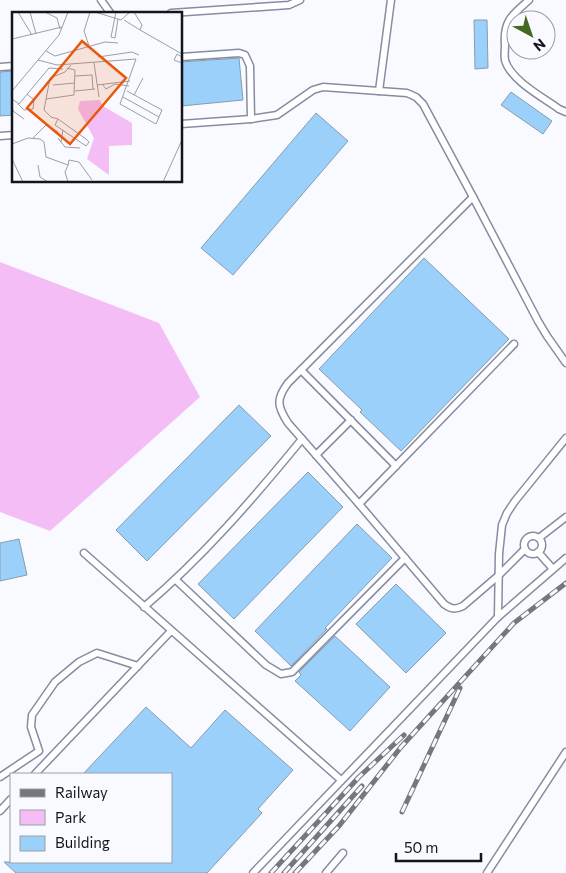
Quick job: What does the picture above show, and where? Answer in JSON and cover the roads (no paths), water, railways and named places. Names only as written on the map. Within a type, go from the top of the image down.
[{"type":"lane","points":[[101,0],[110,12]]},
{"type":"lane","points":[[182,12],[289,6],[300,0]]},
{"type":"lane","points":[[379,91],[391,0]]},
{"type":"lane","points":[[529,0],[507,22],[504,32],[505,60],[514,74],[523,83],[566,112]]},
{"type":"lane","points":[[182,57],[239,53],[245,55],[250,66],[251,119]]},
{"type":"lane","points":[[182,124],[251,119],[277,115],[313,90],[324,87],[407,94],[416,97],[423,104],[547,336],[566,362]]},
{"type":"lane","points":[[473,197],[301,370],[280,394],[279,404],[282,414],[288,423],[444,604],[450,608],[456,609],[463,606],[498,576],[525,549]]},
{"type":"lane","points":[[359,504],[514,344]]},
{"type":"lane","points":[[301,370],[396,466]]},
{"type":"lane","points":[[316,455],[351,420]]},
{"type":"lane","points":[[498,617],[498,576],[502,525],[515,501],[566,438]]},
{"type":"lane","points":[[144,606],[176,580],[248,505],[302,439]]},
{"type":"lane","points":[[540,538],[566,517]]},
{"type":"lane","points":[[529,536],[540,538],[542,545],[538,552],[531,554],[525,549],[524,542],[529,536]]},
{"type":"lane","points":[[538,552],[554,569]]},
{"type":"lane","points":[[84,553],[341,780]]},
{"type":"lane","points":[[176,580],[266,666],[281,674],[292,672],[405,558]]},
{"type":"lane","points":[[253,873],[498,617],[566,558]]},
{"type":"lane","points":[[36,773],[171,631]]},
{"type":"lane","points":[[0,777],[39,751],[31,726],[32,715],[54,682],[78,662],[97,653],[138,666]]},
{"type":"lane","points":[[487,873],[566,752]]},
{"type":"lane","points":[[0,811],[10,800]]},
{"type":"lane","points":[[326,873],[344,853]]},
{"type":"railway","points":[[295,873],[339,826],[401,747],[514,623],[566,583]]},
{"type":"railway","points":[[402,812],[460,688]]},
{"type":"railway","points":[[271,873],[359,777],[404,735]]},
{"type":"railway","points":[[284,873],[362,786]]}]
